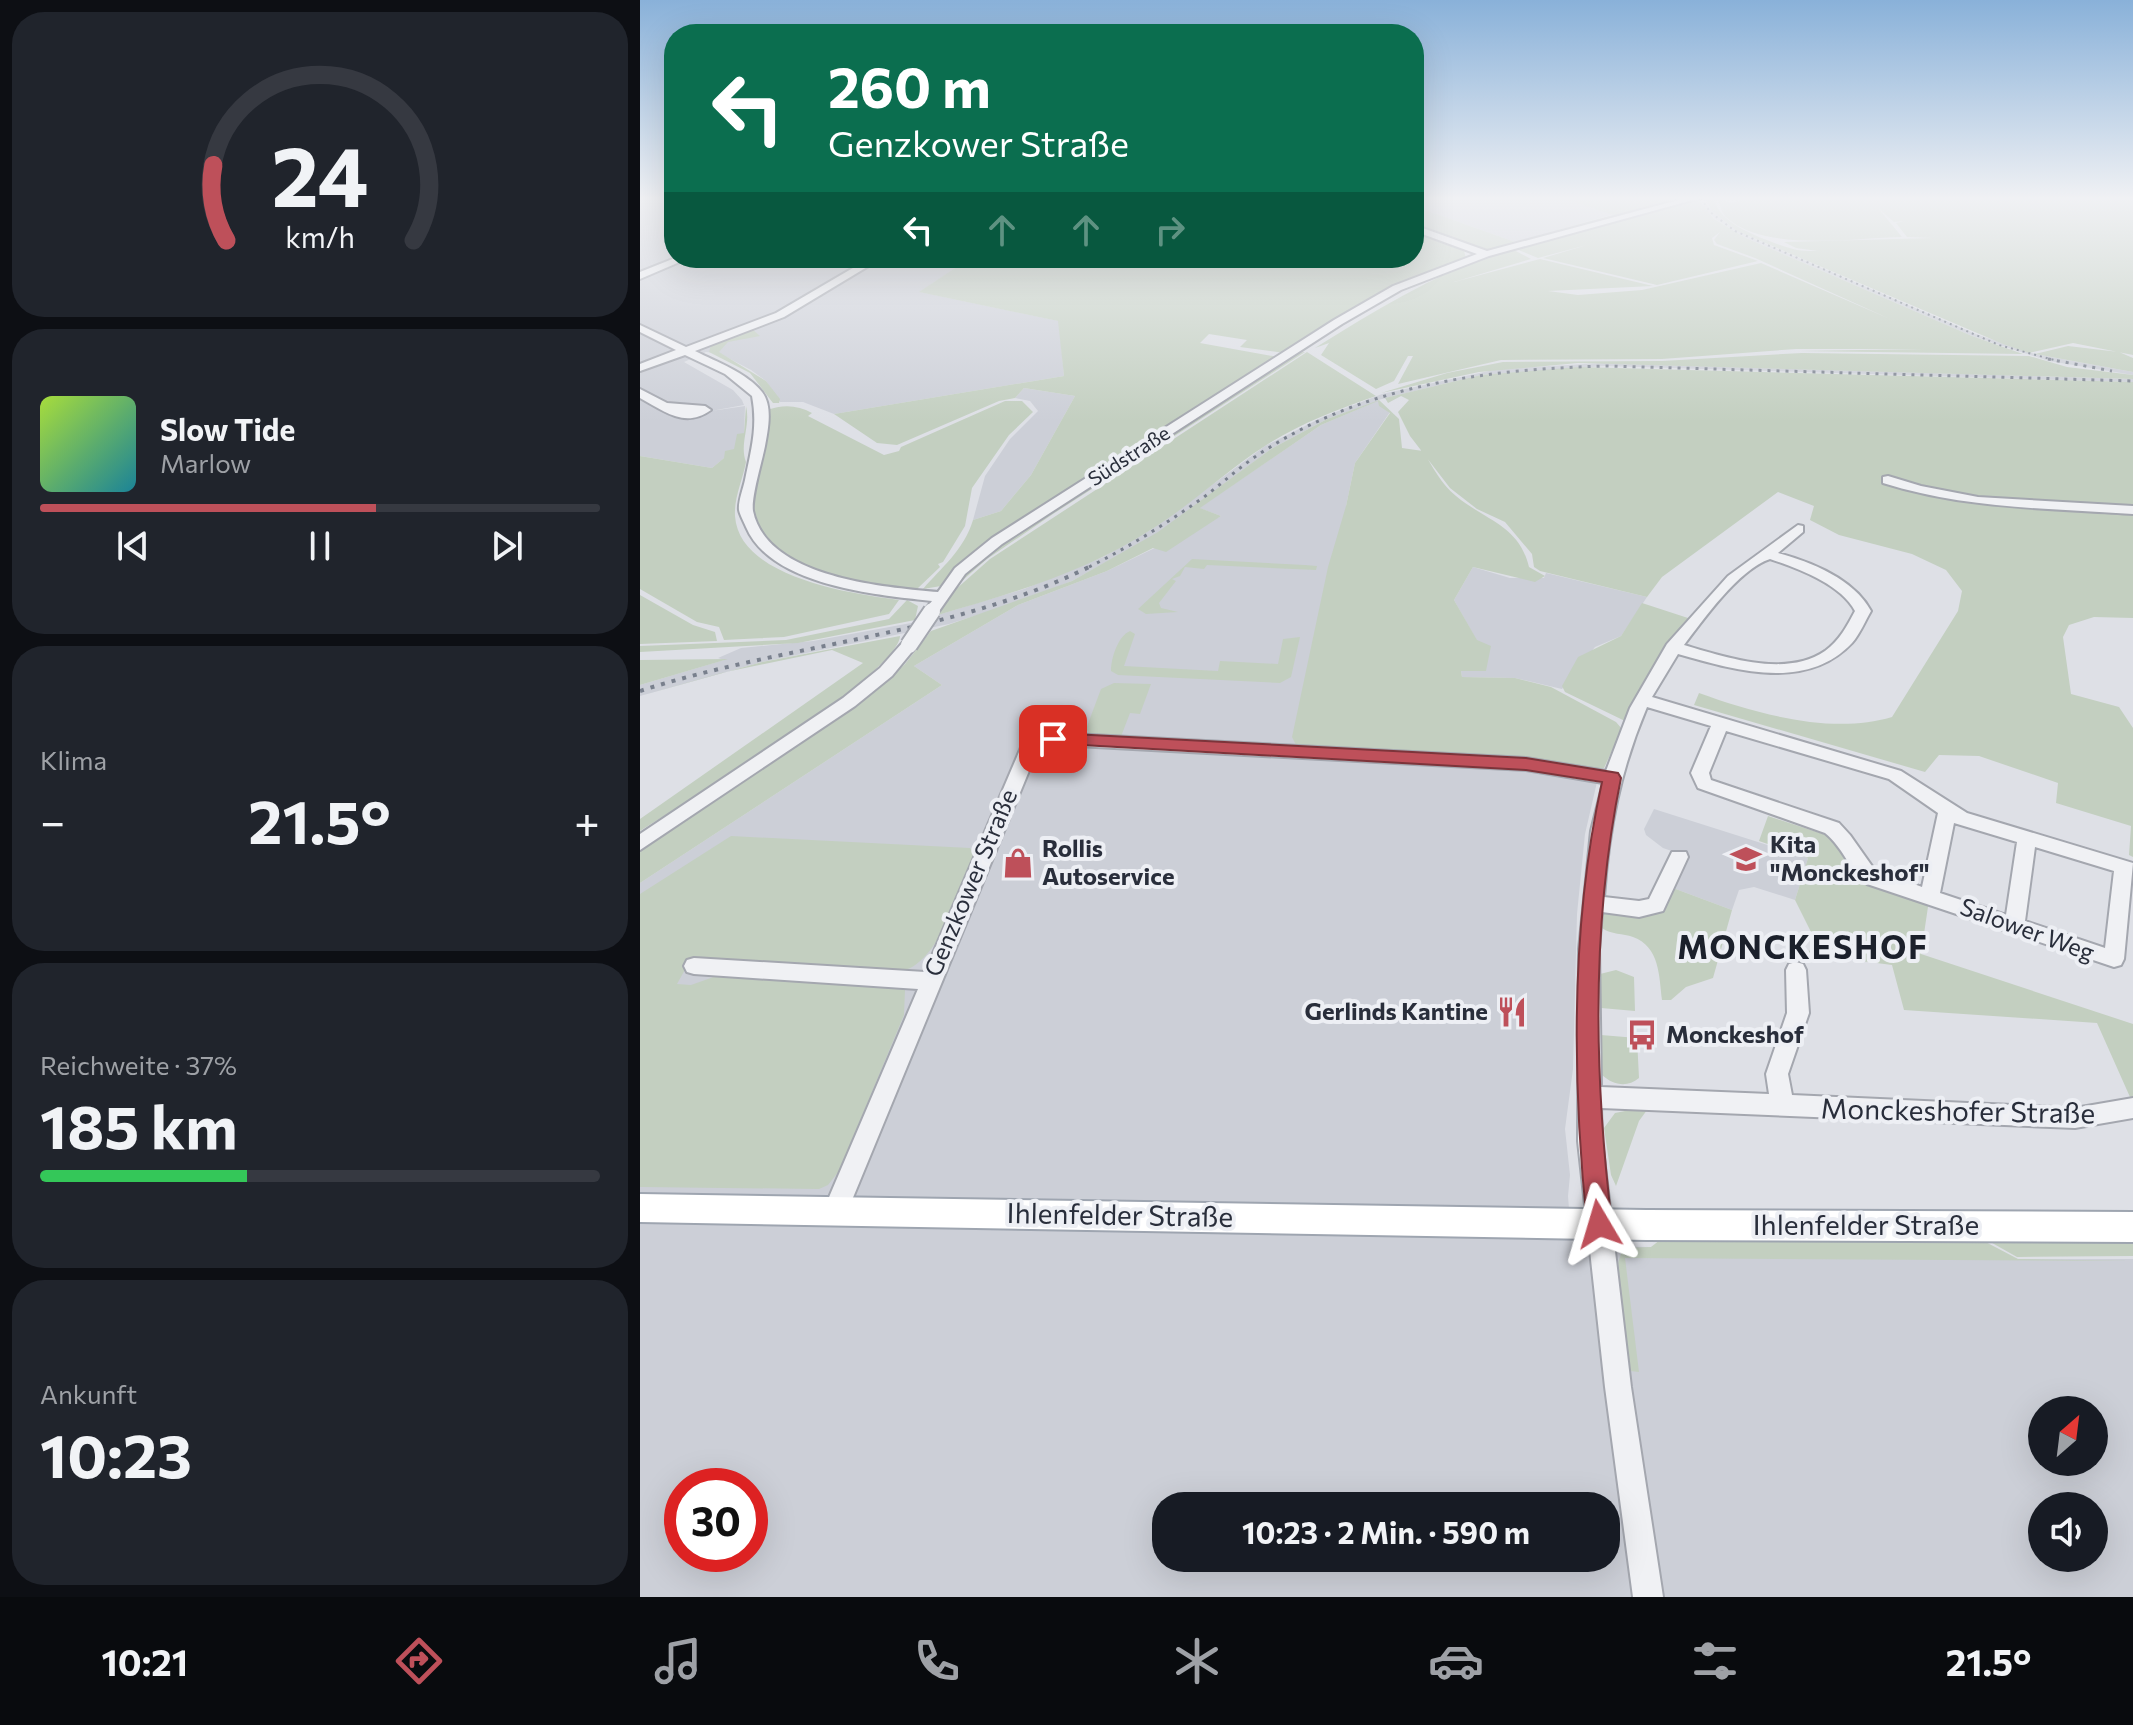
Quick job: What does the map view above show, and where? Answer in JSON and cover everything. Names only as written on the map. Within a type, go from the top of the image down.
[{"type":"main road","name":"Ihlenfelder Straße","points":[[640,1208],[1599,1224],[2133,1227]]},
{"type":"street","points":[[640,368],[780,315],[852,273]]},
{"type":"street","name":"Südstraße","points":[[640,843],[849,702],[886,672],[909,645],[960,571],[997,541],[1360,308],[1434,273]]},
{"type":"street","points":[[640,328],[744,381],[761,400],[763,422],[746,510],[753,530],[769,550],[794,566],[831,579],[936,604]]},
{"type":"street","points":[[640,393],[665,406]]},
{"type":"street","points":[[1888,480],[1918,491],[1965,500],[2133,510]]},
{"type":"street","points":[[1770,555],[1773,548],[1798,529]]},
{"type":"street","points":[[1648,1597],[1590,1141],[1592,903],[1600,831],[1612,778],[1642,700],[1673,647],[1733,579],[1760,557],[1770,555],[1831,582],[1862,605],[1861,617],[1839,648],[1810,666],[1783,669],[1738,664],[1673,647]]},
{"type":"street","points":[[1642,700],[1909,780],[1947,812],[2129,868]]},
{"type":"street","name":"Salower Weg","points":[[1720,724],[1700,773],[1704,784],[1832,828],[1842,836],[1870,877],[2114,959],[2129,868]]},
{"type":"street","name":"Genzkower Straße","points":[[836,1209],[929,981],[1034,738],[1526,764],[1612,778]]},
{"type":"street","points":[[1930,897],[1947,812]]},
{"type":"street","points":[[2015,924],[2027,838]]},
{"type":"street","points":[[1592,903],[1639,909],[1656,906],[1679,857]]},
{"type":"street","points":[[694,966],[929,981]]},
{"type":"street","points":[[1782,1106],[1777,1074],[1798,1013],[1796,970]]},
{"type":"street","name":"Monckeshofer Straße","points":[[1590,1097],[2075,1118],[2133,1108]]},
{"type":"shaded area","points":[[640,273],[949,273],[920,292],[1059,321],[1064,376],[834,414],[803,402],[780,402],[766,381],[751,370],[719,353],[706,352],[684,362],[733,390],[742,400],[744,405],[711,411],[745,406],[744,433],[734,450],[712,468],[640,456]]},
{"type":"shaded area","points":[[1826,273],[1833,273],[1976,334],[2035,354],[2133,372],[2133,375],[2049,361],[1972,336]]},
{"type":"shaded area","points":[[1604,363],[2133,379],[2133,382],[1605,366],[1481,375],[1378,400],[1390,412],[1355,463],[1346,506],[1511,757],[1600,769],[1585,834],[1577,914],[1573,1069],[1565,1129],[1572,1246],[1651,1247],[1669,1240],[2018,1259],[2133,1259],[2133,1597],[640,1597],[640,883],[942,685],[914,666],[1018,605],[1107,571],[1221,516],[1199,508],[1321,425],[1375,402],[1327,419],[1271,449],[1158,533],[1072,581],[1016,603],[949,624],[762,662],[640,696],[640,685],[724,660],[718,658],[741,648],[813,641],[911,623],[1024,589],[1103,557],[1152,529],[1265,446],[1323,417],[1382,394],[1498,369]]},
{"type":"shaded area","points":[[1024,388],[1075,396],[1031,475],[1001,511],[973,520],[985,476],[1010,439],[1038,411],[1030,401],[1015,398]]},
{"type":"shaded area","points":[[1473,567],[1510,578],[1544,578],[1546,573],[1647,597],[1621,636],[1595,647],[1562,689],[1515,678],[1462,677],[1461,671],[1477,641],[1454,600]]},
{"type":"shaded area","name":"Kita \"Monckeshof\"","points":[[1654,809],[1808,858],[1795,900],[1754,887],[1739,890],[1732,910],[1673,888],[1686,856],[1663,848],[1646,835],[1644,829]]},
{"type":"green space","points":[[948,273],[1432,273],[1376,296],[1285,353],[1240,347],[1247,340],[1209,334],[1200,343],[1278,357],[994,539],[941,586],[923,589],[958,549],[973,520],[1001,511],[1031,475],[1075,396],[1024,388],[1015,398],[999,401],[897,445],[877,443],[834,414],[1064,376],[1058,321],[919,292]]},
{"type":"green space","points":[[1449,273],[1486,273],[1454,282],[1489,273],[1597,273],[1653,286],[1548,291],[1578,295],[1642,290],[1719,273],[1783,273],[1890,319],[1787,273],[1826,273],[1972,336],[2023,354],[1799,351],[1924,349],[1796,349],[1662,359],[1501,360],[1398,384],[1413,356],[1408,356],[1394,381],[1376,389],[1321,355],[1329,343],[1315,348]]},
{"type":"green space","points":[[1604,273],[1709,273],[1657,285]]},
{"type":"green space","points":[[1835,273],[2133,273],[2133,355],[2073,343],[2029,353]]},
{"type":"green space","points":[[752,329],[760,336],[728,342],[719,352],[766,381],[780,399],[779,403],[773,403],[750,373],[709,352],[711,345]]},
{"type":"green space","points":[[2068,346],[2119,352],[2133,358],[2133,372],[2035,354]]},
{"type":"green space","points":[[1305,352],[1053,514],[987,559],[956,586],[977,560],[1294,353]]},
{"type":"green space","points":[[1307,352],[1376,396],[1278,438],[1167,519],[1102,557],[1021,590],[938,615],[955,590],[990,559]]},
{"type":"green space","points":[[1802,353],[2029,356],[2067,367],[2133,375],[2133,379],[1578,363],[1479,372],[1381,393],[1447,373],[1503,362],[1662,361]]},
{"type":"green space","points":[[1579,367],[2133,382],[2133,618],[2094,617],[2069,625],[2063,637],[2071,694],[2119,707],[2133,728],[2133,857],[2129,855],[2131,826],[2056,803],[2058,783],[1979,756],[1939,755],[1925,772],[1694,705],[1699,693],[1795,720],[1845,724],[1892,717],[1958,611],[1962,591],[1946,570],[1912,554],[1839,535],[1810,520],[1814,506],[1778,492],[1662,577],[1647,597],[1540,571],[1534,567],[1532,554],[1505,522],[1477,509],[1450,488],[1410,436],[1398,412],[1409,400],[1401,396],[1388,403],[1385,398],[1481,375]]},
{"type":"green space","points":[[1379,400],[1399,419],[1402,448],[1423,451],[1451,492],[1509,533],[1518,542],[1529,567],[1545,576],[1535,582],[1473,567],[1454,600],[1477,640],[1491,646],[1486,671],[1461,671],[1462,677],[1515,678],[1551,687],[1616,722],[1622,729],[1604,768],[1586,769],[1511,757],[1296,745],[1292,737],[1328,567],[1355,463],[1390,413],[1379,406],[1378,401],[1321,425],[1200,508],[1221,516],[1166,552],[1153,548],[1107,571],[1018,605],[914,666],[942,685],[640,883],[640,851],[878,689],[905,664],[931,631],[1072,581],[1158,532],[1271,449],[1327,419]]},
{"type":"green space","points":[[1005,401],[1022,401],[1033,412],[1009,435],[972,488],[965,526],[943,562],[938,564],[940,567],[917,589],[845,578],[818,570],[772,547],[757,529],[750,498],[767,410],[790,406],[807,410],[812,413],[808,416],[884,455],[899,451],[901,447]]},
{"type":"green space","points":[[746,406],[746,462],[735,509],[741,537],[756,554],[801,579],[899,600],[889,614],[784,637],[724,640],[719,627],[697,622],[640,589],[640,456],[712,468],[724,458],[725,451],[734,449],[737,434],[744,433]]},
{"type":"green space","points":[[1192,559],[1317,566],[1316,570],[1207,565],[1204,569],[1185,567],[1180,576],[1172,579],[1176,581],[1159,603],[1161,608],[1178,612],[1146,614],[1138,609]]},
{"type":"green space","points":[[640,595],[693,625],[715,632],[717,641],[640,644]]},
{"type":"green space","points":[[907,600],[918,606],[915,620],[798,643],[640,652],[640,646],[786,640],[889,619]]},
{"type":"green space","points":[[1642,603],[1688,618],[1660,657],[1625,721],[1565,692],[1562,686],[1578,657],[1621,636]]},
{"type":"green space","points":[[1130,631],[1135,634],[1124,666],[1218,671],[1220,661],[1278,664],[1283,639],[1300,637],[1291,677],[1280,683],[1118,675],[1111,671],[1114,654],[1119,642]]},
{"type":"green space","points":[[900,636],[890,654],[828,708],[640,831],[640,819],[863,663],[832,650],[727,672],[762,662]]},
{"type":"green space","points":[[728,659],[640,685],[640,660]]},
{"type":"green space","points":[[1114,683],[1151,684],[1140,714],[1130,713],[1120,739],[1092,736],[1086,729],[1101,689]]},
{"type":"green space","points":[[1768,816],[1832,837],[1863,875],[1929,900],[1921,954],[2133,1024],[2133,1096],[2130,1097],[2097,1023],[1904,1010],[1892,965],[1807,954],[1816,942],[1795,900],[1808,858],[1759,841]]},
{"type":"green space","points":[[731,836],[970,848],[975,854],[939,938],[916,964],[903,971],[692,957],[677,984],[691,985],[722,974],[899,985],[905,990],[904,1015],[839,1171],[828,1185],[819,1189],[640,1187],[640,894]]},
{"type":"green space","points":[[1673,888],[1732,910],[1713,978],[1686,987],[1671,1000],[1662,1000],[1659,972],[1653,955],[1633,937],[1602,928],[1603,908],[1639,913]]},
{"type":"green space","points":[[1616,970],[1634,977],[1635,1011],[1601,1008],[1600,974]]},
{"type":"green space","points":[[1601,1035],[1637,1038],[1639,1078],[1620,1084],[1602,1075]]},
{"type":"green space","points":[[1647,1110],[1639,1121],[1616,1186],[1611,1175],[1604,1128],[1615,1113]]},
{"type":"green space","points":[[2133,1233],[2133,1256],[2017,1257],[1978,1235]]},
{"type":"green space","points":[[1978,1238],[2018,1259],[2133,1261],[1625,1258],[1639,1372],[1630,1371],[1618,1263],[1623,1248],[1651,1247],[1660,1240]]},
{"type":"railway","points":[[1831,273],[1999,345],[2057,361]]},
{"type":"railway","points":[[2048,359],[2057,361]]},
{"type":"railway","points":[[2057,361],[2112,371]]},
{"type":"railway","points":[[1092,566],[1162,525],[1259,454],[1306,427],[1388,395],[1474,376],[1607,366],[2133,381]]},
{"type":"railway","points":[[640,691],[753,661],[869,637],[984,608],[1039,589],[1092,566]]},
{"type":"place","name":"Kita \"Monckeshof\"","points":[[1746,859]]},
{"type":"place","name":"Rollis Autoservice","points":[[1018,863]]},
{"type":"place","name":"Gerlinds Kantine","points":[[1512,1012]]},
{"type":"place","name":"Monckeshof","points":[[1642,1035]]},
{"type":"district","name":"MONCKESHOF","points":[[1803,948]]},
{"type":"route","points":[[1053,739],[1526,764],[1612,778],[1600,831],[1589,949],[1589,1118],[1599,1224]]}]
